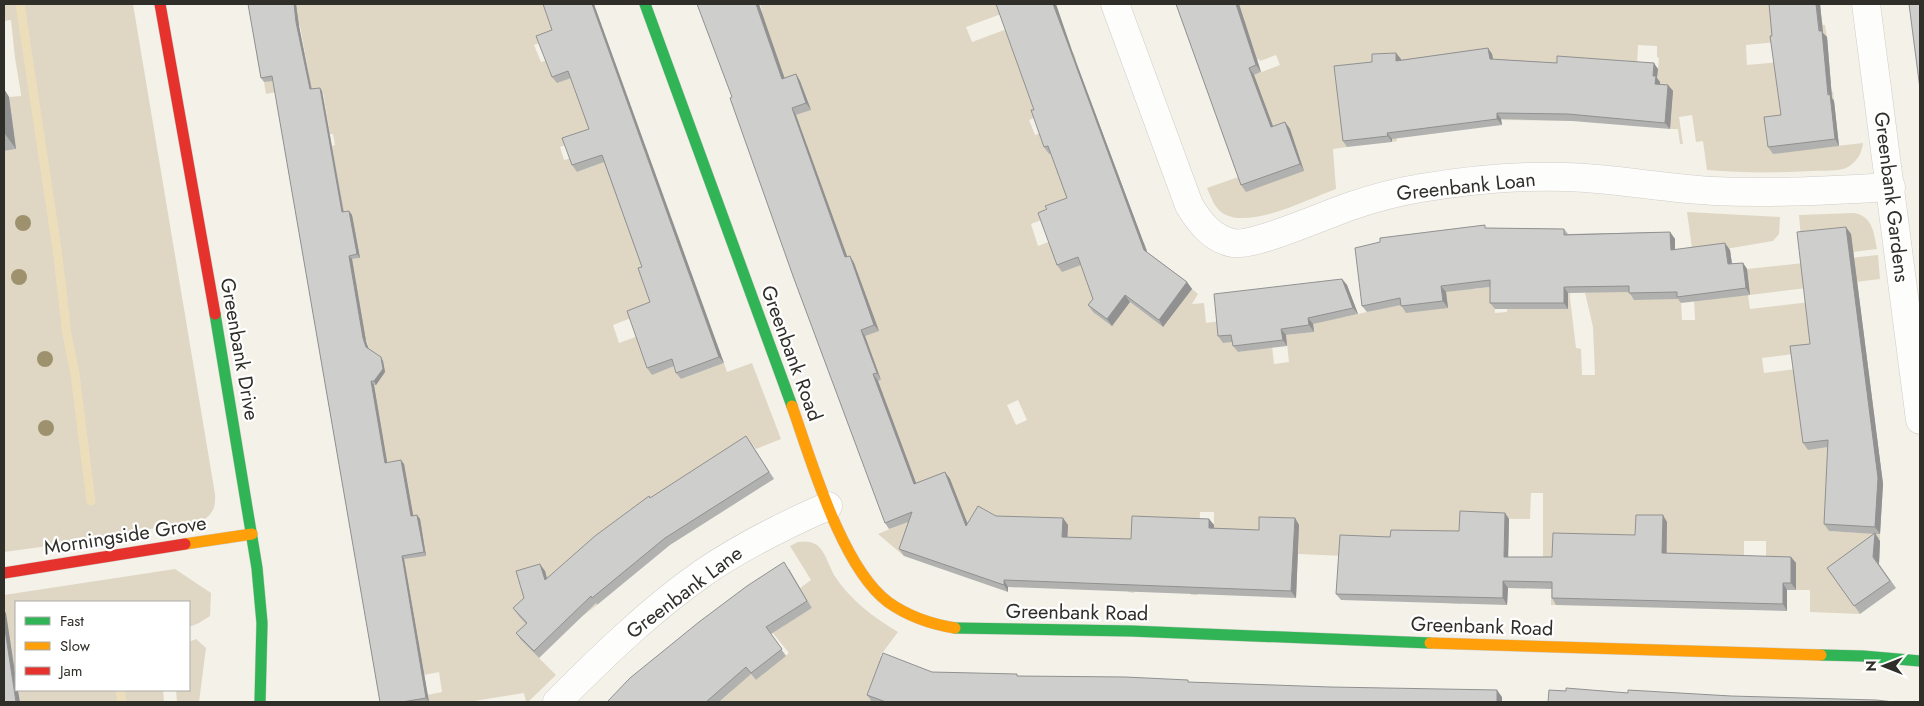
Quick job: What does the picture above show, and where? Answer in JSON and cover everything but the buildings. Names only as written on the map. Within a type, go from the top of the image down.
[{"type":"street","name":"Greenbank Drive","points":[[160,4],[257,568],[262,624],[260,702]]},
{"type":"street","name":"Greenbank Road","points":[[645,4],[828,506],[853,560],[863,575],[878,592],[912,617],[932,624],[953,628],[1131,631],[1543,647],[1863,656],[1920,661]]},
{"type":"street","name":"Greenbank Loan","points":[[1115,4],[1189,205],[1199,223],[1214,235],[1226,241],[1241,243],[1262,239],[1389,194],[1453,183],[1501,179],[1586,178],[1670,188],[1751,193],[1790,193],[1891,187]]},
{"type":"street","name":"Greenbank Gardens","points":[[1866,4],[1920,420]]},
{"type":"street","name":"Greenbank Lane","points":[[557,702],[619,641],[703,573],[765,536],[828,506]]},
{"type":"street","name":"Morningside Grove","points":[[4,573],[252,534]]},
{"type":"shaded area","points":[[4,4],[133,4],[215,494],[213,510],[202,521],[84,539],[85,541],[4,552],[4,151],[16,149],[9,97],[21,96],[21,94],[11,20],[4,21]]},
{"type":"shaded area","points":[[279,4],[545,4],[599,20],[534,45],[541,62],[548,60],[590,71],[594,135],[560,147],[564,160],[572,158],[577,172],[606,161],[637,247],[677,233],[686,259],[655,309],[613,325],[619,343],[679,321],[676,366],[681,379],[724,363],[727,372],[752,363],[781,439],[756,449],[751,443],[568,571],[597,605],[580,618],[532,630],[521,640],[556,675],[528,702],[526,702],[524,693],[468,702],[428,702],[427,695],[442,692],[439,672],[424,675],[378,526],[343,475],[385,453],[367,341],[322,349],[336,262],[359,258],[352,215],[344,216],[332,146],[335,145],[333,134],[330,134],[323,92],[276,92],[266,94],[264,82],[309,74],[300,26],[283,29]]},
{"type":"shaded area","points":[[760,4],[1028,4],[966,27],[972,42],[1007,29],[1022,70],[1073,52],[1076,59],[1052,68],[1039,116],[1029,120],[1035,135],[1044,132],[1049,154],[1053,153],[1069,198],[1052,216],[1031,224],[1038,246],[1051,241],[1100,258],[1144,242],[1147,250],[1143,253],[1130,302],[1163,327],[1192,289],[1198,294],[1192,304],[1204,303],[1206,323],[1220,321],[1236,342],[1238,352],[1252,350],[1271,337],[1274,364],[1289,362],[1286,335],[1314,332],[1311,313],[1345,317],[1380,309],[1445,280],[1475,289],[1489,287],[1494,274],[1495,313],[1507,312],[1507,284],[1525,309],[1568,309],[1569,236],[1571,236],[1570,298],[1576,348],[1581,349],[1582,375],[1595,375],[1593,327],[1585,293],[1676,281],[1676,299],[1681,299],[1682,320],[1695,320],[1694,299],[1699,299],[1687,212],[1780,217],[1779,234],[1773,241],[1702,253],[1748,295],[1750,309],[1810,302],[1814,344],[1864,339],[1865,345],[1762,358],[1764,373],[1819,366],[1872,401],[1873,406],[1804,415],[1831,447],[1833,468],[1880,463],[1882,475],[1832,475],[1829,531],[1880,534],[1880,539],[1869,539],[1832,575],[1860,614],[1810,612],[1810,590],[1796,590],[1796,563],[1766,563],[1766,541],[1744,541],[1744,610],[1665,607],[1667,522],[1639,558],[1557,557],[1556,605],[1551,605],[1551,589],[1546,588],[1546,564],[1543,563],[1543,493],[1531,493],[1530,519],[1464,518],[1462,604],[1446,603],[1344,556],[1298,554],[1299,525],[1262,597],[1214,543],[1214,512],[1200,512],[1198,595],[1191,595],[1193,548],[1136,551],[1134,593],[1128,592],[1130,546],[1065,589],[1067,525],[1011,559],[1010,587],[1008,587],[1009,567],[969,535],[917,517],[904,556],[878,534],[890,529],[919,490],[839,395],[881,380],[837,269],[807,145],[796,115],[810,110],[786,86],[710,30],[762,11]],"holes":[[[1018,400],[1027,420],[1016,425],[1007,405]]]},
{"type":"shaded area","points":[[1222,4],[1773,4],[1775,26],[1822,21],[1823,25],[1825,25],[1827,37],[1746,45],[1747,65],[1781,62],[1833,92],[1834,101],[1773,153],[1863,143],[1858,158],[1853,164],[1838,170],[1733,172],[1707,170],[1703,141],[1696,142],[1692,115],[1679,117],[1683,144],[1680,144],[1678,129],[1670,129],[1673,92],[1659,90],[1657,82],[1659,58],[1657,57],[1657,46],[1638,45],[1637,68],[1599,95],[1596,123],[1596,121],[1501,120],[1498,97],[1394,118],[1397,141],[1392,142],[1387,98],[1338,73],[1347,147],[1333,149],[1336,189],[1280,211],[1249,218],[1235,218],[1224,214],[1218,209],[1207,188],[1241,176],[1255,142],[1254,75],[1280,65],[1276,55],[1205,78]]},
{"type":"shaded area","points":[[1854,213],[1869,222],[1877,249],[1853,252],[1801,239],[1799,215]]},
{"type":"shaded area","points":[[1878,255],[1880,279],[1750,295],[1747,269]]},
{"type":"shaded area","points":[[798,542],[808,542],[817,545],[825,555],[834,575],[847,592],[871,614],[898,632],[880,656],[888,660],[872,702],[719,702],[732,691],[739,658],[756,680],[789,653],[772,632],[812,608],[800,588],[811,580],[790,546]]},
{"type":"shaded area","points":[[175,569],[211,593],[210,616],[190,627],[190,601],[15,601],[15,670],[5,671],[4,595]]},
{"type":"shaded area","points":[[196,639],[206,648],[199,702],[177,702],[176,691],[190,691],[190,642]]},
{"type":"shaded area","points":[[18,691],[163,691],[164,702],[20,702]]},
{"type":"waterway","points":[[20,4],[57,249],[67,334],[75,374],[91,501]]},
{"type":"waterway","points":[[120,691],[122,702]]},
{"type":"traffic: fast","points":[[645,4],[792,406]]},
{"type":"traffic: fast","points":[[215,314],[257,568],[262,623],[260,702]]},
{"type":"traffic: fast","points":[[955,628],[1131,631],[1430,643]]},
{"type":"traffic: fast","points":[[1821,655],[1863,656],[1920,661]]},
{"type":"traffic: slow","points":[[792,406],[830,512],[856,565],[871,586],[888,602],[904,612],[928,622],[955,628]]},
{"type":"traffic: slow","points":[[185,544],[252,534]]},
{"type":"traffic: slow","points":[[1430,643],[1821,655]]},
{"type":"traffic: jam","points":[[160,4],[215,314]]},
{"type":"traffic: jam","points":[[4,573],[185,544]]}]
